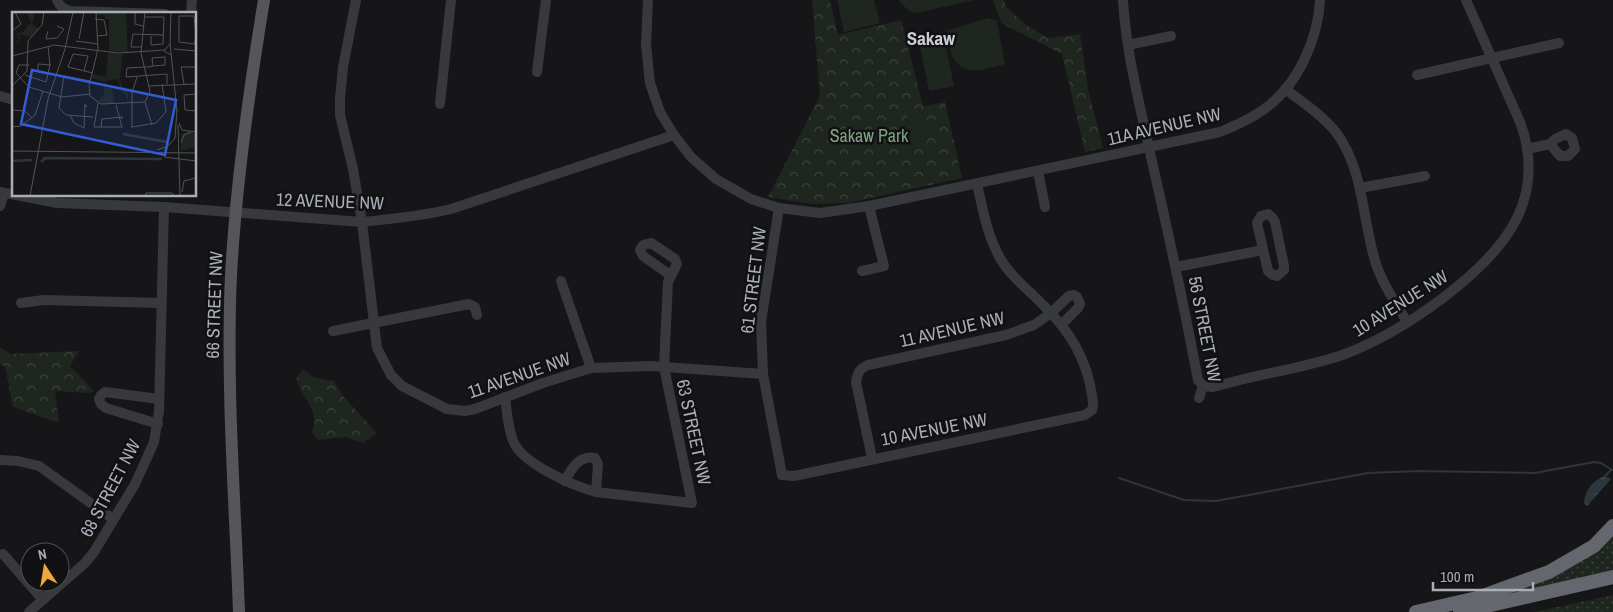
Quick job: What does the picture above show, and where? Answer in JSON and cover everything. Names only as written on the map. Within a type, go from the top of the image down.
[{"type":"highway","points":[[1416,612],[1477,598],[1549,572],[1594,546],[1613,526]]},
{"type":"highway","points":[[1460,612],[1613,577]]},
{"type":"highway","points":[[1490,612],[1613,586]]},
{"type":"main road","name":"66 STREET NW","points":[[239,612],[230,363],[231,276],[242,144],[264,0]]},
{"type":"street","points":[[356,0],[343,66],[340,99],[335,117],[352,169],[362,222],[374,322]]},
{"type":"street","points":[[440,104],[451,0]]},
{"type":"street","points":[[537,72],[546,0]]},
{"type":"street","name":"11A AVENUE NW","points":[[648,0],[646,45],[650,83],[660,112],[674,135],[691,156],[716,179],[751,199],[779,208],[820,213],[869,206],[1150,148],[1220,132],[1246,121],[1269,106],[1285,89],[1303,63],[1313,41],[1320,12],[1320,0]]},
{"type":"street","name":"56 STREET NW","points":[[1124,0],[1128,45],[1176,267],[1198,380],[1203,386],[1200,398]]},
{"type":"street","name":"10 AVENUE NW","points":[[1203,386],[1212,387],[1343,355],[1378,339],[1436,303],[1464,281],[1505,238],[1517,218],[1525,197],[1529,178],[1527,149],[1523,130],[1466,0]]},
{"type":"street","points":[[59,3],[65,10],[70,12]]},
{"type":"street","points":[[1128,45],[1171,36]]},
{"type":"street","points":[[1417,75],[1559,44]]},
{"type":"street","points":[[1285,89],[1325,120],[1345,146],[1360,188],[1376,266],[1407,322]]},
{"type":"street","name":"12 AVENUE NW","points":[[18,196],[57,203],[164,207],[362,222],[407,217],[451,209],[674,135]]},
{"type":"street","points":[[1527,149],[1550,144]]},
{"type":"street","points":[[1038,171],[1045,207]]},
{"type":"street","points":[[1360,188],[1425,176]]},
{"type":"street","points":[[978,184],[988,232],[1000,257],[1010,273],[1062,324]]},
{"type":"street","name":"12 AVENUE NW","points":[[0,206],[2,193]]},
{"type":"street","points":[[862,271],[884,266],[869,206]]},
{"type":"street","name":"68 STREET NW","points":[[44,600],[85,563],[106,534],[135,484],[154,442],[158,424],[164,207]]},
{"type":"street","name":"61 STREET NW","points":[[779,208],[761,322],[763,374],[782,474]]},
{"type":"street","points":[[1268,214],[1275,222],[1284,266],[1281,274],[1273,275],[1268,271],[1263,250],[1257,223],[1261,216],[1268,214]]},
{"type":"street","name":"56 STREET NW","points":[[1176,267],[1263,250]]},
{"type":"street","points":[[664,368],[668,282],[670,275]]},
{"type":"street","name":"11 AVENUE NW","points":[[562,281],[591,368]]},
{"type":"street","name":"11 AVENUE NW","points":[[872,458],[856,382],[858,372],[868,365],[1006,335],[1034,325],[1051,313],[1069,296],[1074,295],[1080,304],[1062,324]]},
{"type":"street","points":[[21,303],[44,300],[161,303]]},
{"type":"street","points":[[333,331],[469,304],[475,306],[477,315]]},
{"type":"street","name":"11 AVENUE NW","points":[[374,322],[377,348],[391,375],[402,386],[447,409],[465,411],[475,409],[591,368],[664,368],[763,374]]},
{"type":"street","name":"10 AVENUE NW","points":[[782,474],[794,476],[872,458],[1085,415],[1092,410],[1093,402],[1082,359],[1062,324]]},
{"type":"street","name":"63 STREET NW","points":[[596,492],[692,503],[664,368]]},
{"type":"street","name":"68 STREET NW","points":[[158,424],[106,408],[99,399],[105,392],[159,399]]},
{"type":"street","points":[[505,397],[514,444],[526,459],[566,481],[596,492],[598,464],[595,458],[586,458],[575,464],[566,481]]},
{"type":"street","points":[[0,460],[18,460],[39,466],[113,519]]},
{"type":"street","points":[[3,554],[44,600],[29,612]]},
{"type":"green space","name":"Sakaw Park","points":[[812,0],[830,0],[838,35],[901,20],[923,106],[945,102],[962,178],[848,203],[811,204],[768,197],[820,96]]},
{"type":"green space","points":[[837,0],[874,0],[880,23],[844,32]]},
{"type":"green space","points":[[898,0],[974,0],[917,13],[909,11]]},
{"type":"green space","points":[[993,0],[1004,0],[1006,7],[1026,25],[1048,38],[1080,34],[1088,89],[1103,148],[1085,152],[1062,54],[1001,23]]},
{"type":"green space","points":[[988,18],[997,21],[1005,64],[978,70],[971,70],[959,65],[952,56],[946,32]]},
{"type":"green space","points":[[943,32],[954,86],[929,91],[918,37]]},
{"type":"green space","points":[[921,108],[927,136],[912,139],[906,111]]},
{"type":"green space","points":[[0,347],[10,354],[79,351],[70,366],[94,391],[89,393],[55,391],[59,423],[13,407],[5,367],[0,364]]},
{"type":"green space","points":[[303,369],[315,378],[334,381],[342,395],[377,433],[363,443],[346,437],[318,440],[312,432],[314,418],[310,405],[296,379]]},
{"type":"green space","points":[[1613,531],[1613,573],[1505,598],[1561,573]]},
{"type":"green space","points":[[1613,595],[1613,612],[1534,612]]},
{"type":"water","points":[[1605,476],[1611,479],[1587,506],[1584,503],[1590,486]]},
{"type":"waterway","points":[[1119,478],[1184,500],[1216,501],[1368,473],[1418,471],[1535,473],[1594,462],[1601,463],[1612,470]]},
{"type":"waterway","points":[[1605,476],[1611,470]]},
{"type":"district","name":"Sakaw","points":[[931,38]]}]
